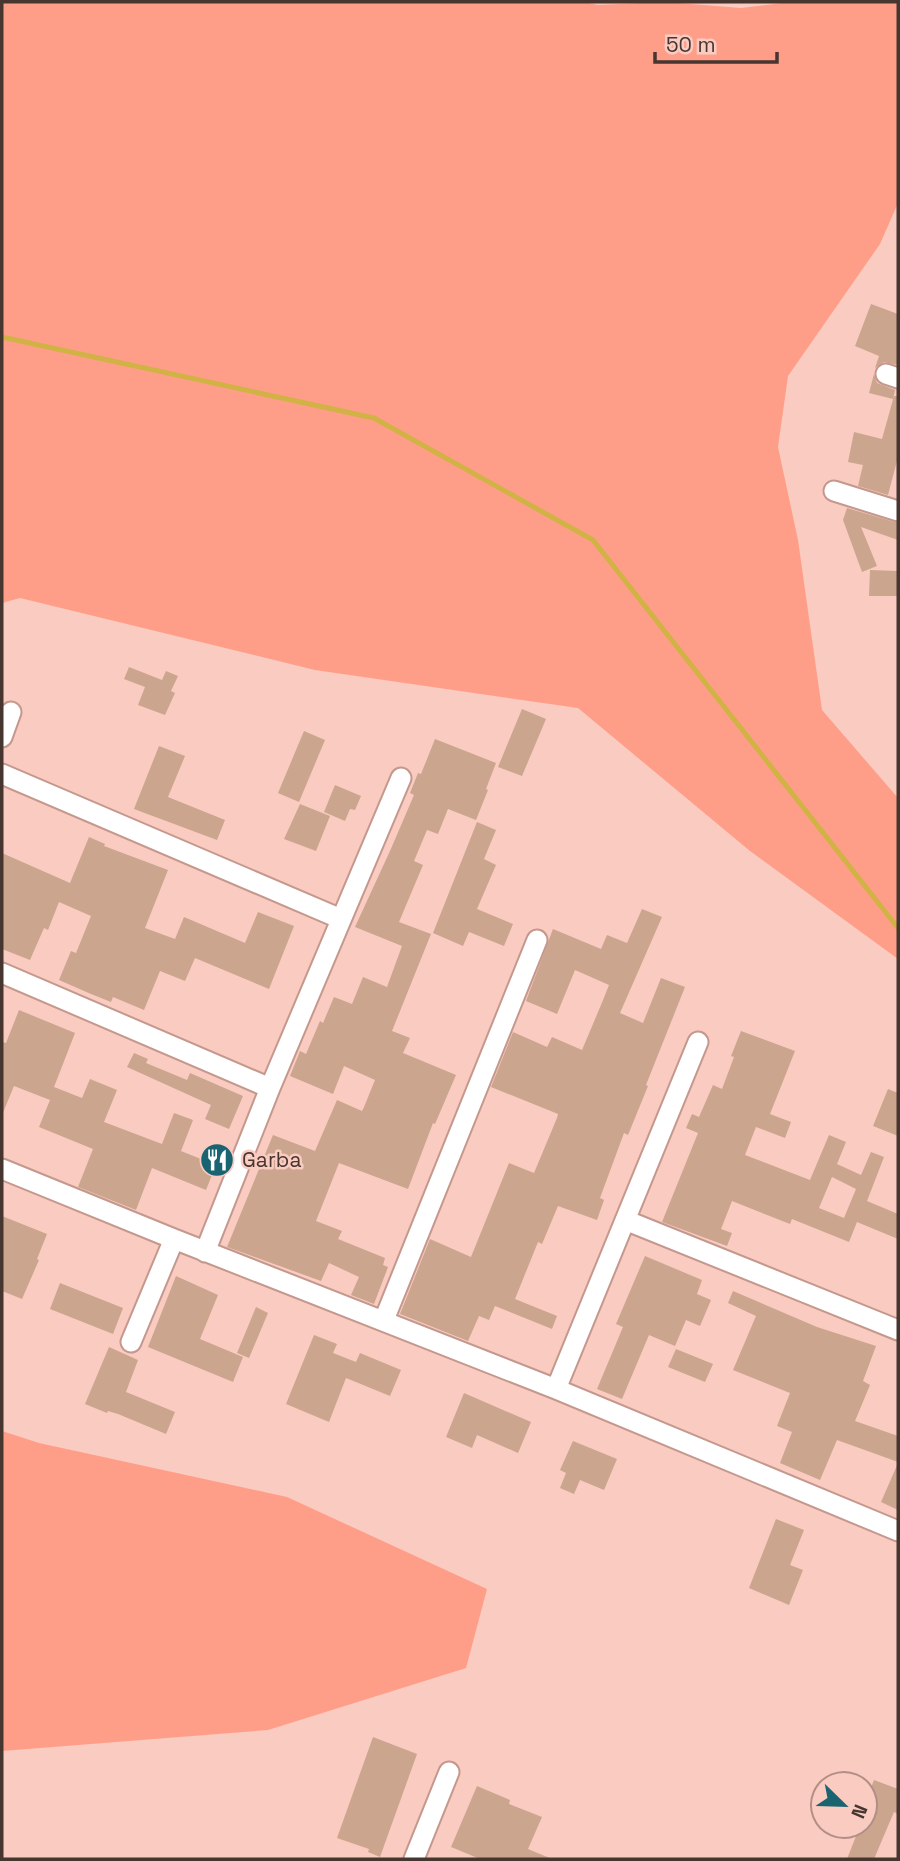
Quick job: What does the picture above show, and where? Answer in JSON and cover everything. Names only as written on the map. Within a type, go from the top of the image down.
[{"type":"street","points":[[834,491],[898,511]]},
{"type":"street","points":[[2,737],[11,712]]},
{"type":"street","points":[[2,774],[341,919]]},
{"type":"street","points":[[205,1252],[270,1088],[401,778]]},
{"type":"street","points":[[384,1320],[537,940]]},
{"type":"street","points":[[2,973],[270,1088]]},
{"type":"street","points":[[556,1389],[698,1042]]},
{"type":"street","points":[[2,1169],[205,1252],[556,1389],[898,1531]]},
{"type":"street","points":[[625,1220],[898,1329]]},
{"type":"street","points":[[131,1342],[174,1239]]},
{"type":"street","points":[[414,1859],[449,1772]]},
{"type":"shaded area","points":[[2,2],[583,2],[598,5],[665,2],[741,8],[791,2],[898,2],[898,203],[880,244],[788,376],[778,447],[798,540],[822,710],[898,798],[898,959],[750,851],[578,708],[315,670],[20,598],[2,603]]},
{"type":"shaded area","points":[[2,1431],[39,1443],[287,1497],[487,1589],[466,1668],[268,1730],[2,1751]]},
{"type":"building","points":[[871,304],[898,314],[898,365],[884,362],[875,368],[879,356],[855,346]]},
{"type":"building","points":[[874,374],[877,383],[895,390],[893,399],[869,393]]},
{"type":"building","points":[[894,396],[898,396],[898,457],[888,495],[858,486],[863,465],[848,462],[854,432],[882,439]]},
{"type":"building","points":[[847,508],[898,523],[898,540],[861,527],[877,566],[862,572],[843,520]]},
{"type":"building","points":[[870,570],[898,571],[898,596],[869,596]]},
{"type":"building","points":[[129,667],[162,680],[166,671],[178,676],[171,691],[175,693],[165,715],[138,705],[145,687],[124,679]]},
{"type":"building","points":[[522,709],[546,719],[522,776],[498,767]]},
{"type":"building","points":[[304,731],[325,740],[299,802],[278,793]]},
{"type":"building","points":[[435,739],[496,763],[476,820],[448,809],[438,834],[427,830],[414,861],[423,865],[399,922],[431,934],[392,1031],[410,1038],[403,1053],[456,1075],[435,1124],[433,1123],[408,1189],[339,1163],[316,1221],[342,1231],[338,1239],[385,1258],[383,1265],[388,1267],[374,1304],[351,1295],[359,1277],[329,1263],[321,1281],[227,1247],[273,1135],[315,1151],[337,1100],[362,1111],[364,1107],[375,1080],[344,1066],[333,1094],[290,1076],[300,1051],[306,1054],[334,997],[352,1004],[363,977],[387,987],[402,946],[355,927],[414,795],[410,793]]},
{"type":"building","points":[[159,746],[185,756],[168,797],[225,820],[217,840],[134,809]]},
{"type":"building","points":[[335,785],[361,796],[355,810],[350,809],[345,821],[324,812]]},
{"type":"building","points":[[300,804],[330,816],[316,851],[284,839]]},
{"type":"building","points":[[477,822],[496,830],[484,859],[496,865],[477,909],[513,924],[504,946],[469,932],[463,946],[433,933]]},
{"type":"building","points":[[89,837],[105,844],[104,846],[168,870],[145,928],[175,939],[184,917],[245,943],[258,912],[294,926],[269,989],[195,958],[185,981],[160,971],[144,1010],[113,997],[111,1002],[91,994],[59,980],[71,951],[76,953],[91,916],[59,902],[48,930],[44,928],[30,960],[2,949],[2,853],[70,883]]},
{"type":"building","points":[[642,909],[662,917],[620,1013],[643,1023],[661,978],[685,987],[628,1135],[624,1133],[600,1198],[604,1200],[597,1220],[558,1206],[542,1244],[538,1242],[515,1299],[557,1316],[552,1329],[495,1306],[489,1320],[479,1316],[468,1341],[400,1314],[430,1239],[471,1257],[509,1163],[534,1173],[557,1118],[558,1114],[491,1087],[513,1032],[547,1047],[552,1037],[582,1050],[609,985],[575,970],[557,1014],[526,1001],[553,929],[601,949],[607,935],[627,943]]},
{"type":"building","points":[[19,1010],[75,1033],[54,1087],[82,1098],[90,1079],[117,1090],[104,1122],[162,1144],[174,1113],[193,1120],[181,1151],[216,1165],[206,1190],[152,1168],[136,1210],[78,1187],[93,1149],[39,1127],[50,1100],[14,1086],[2,1115],[2,1042],[6,1043]]},
{"type":"building","points":[[741,1031],[795,1051],[770,1114],[791,1122],[785,1138],[756,1127],[745,1155],[810,1180],[829,1135],[846,1142],[837,1164],[861,1175],[871,1152],[884,1157],[867,1201],[898,1214],[898,1239],[857,1222],[849,1242],[792,1219],[790,1224],[732,1201],[721,1229],[732,1233],[727,1246],[662,1222],[698,1133],[686,1128],[692,1114],[699,1117],[713,1085],[722,1089],[734,1057],[731,1056]],"holes":[[[832,1177],[856,1189],[844,1218],[819,1208]]]},
{"type":"building","points":[[134,1053],[148,1059],[146,1063],[187,1080],[190,1073],[243,1096],[229,1129],[205,1119],[211,1105],[127,1067]]},
{"type":"building","points":[[888,1089],[898,1093],[898,1136],[873,1126]]},
{"type":"building","points":[[2,1216],[47,1234],[22,1299],[2,1291]]},
{"type":"building","points":[[645,1256],[702,1280],[697,1294],[711,1300],[700,1326],[686,1320],[675,1346],[649,1335],[622,1399],[597,1389],[623,1327],[616,1324]]},
{"type":"building","points":[[176,1276],[218,1295],[200,1339],[243,1357],[233,1382],[148,1347]]},
{"type":"building","points":[[60,1283],[123,1308],[113,1334],[50,1309]]},
{"type":"building","points":[[733,1291],[817,1327],[876,1346],[863,1381],[870,1385],[855,1421],[898,1436],[898,1462],[837,1440],[820,1480],[780,1463],[792,1432],[777,1426],[790,1393],[733,1370],[756,1316],[728,1303]]},
{"type":"building","points":[[256,1307],[268,1313],[249,1358],[237,1353]]},
{"type":"building","points":[[314,1335],[337,1344],[333,1353],[356,1362],[360,1353],[401,1370],[390,1396],[346,1378],[329,1422],[286,1404]]},
{"type":"building","points":[[109,1347],[138,1360],[126,1392],[175,1412],[166,1434],[85,1404]]},
{"type":"building","points":[[676,1349],[713,1364],[705,1382],[668,1367]]},
{"type":"building","points":[[464,1393],[531,1422],[518,1453],[477,1435],[472,1448],[446,1437]]},
{"type":"building","points":[[573,1441],[617,1459],[604,1490],[580,1480],[574,1494],[560,1488],[566,1473],[560,1470]]},
{"type":"building","points":[[898,1463],[898,1510],[881,1502]]},
{"type":"building","points":[[776,1519],[804,1530],[790,1565],[803,1570],[789,1605],[749,1588]]},
{"type":"building","points":[[373,1737],[417,1754],[380,1857],[368,1852],[369,1849],[337,1838]]},
{"type":"building","points":[[879,1782],[898,1789],[898,1814],[894,1812],[874,1859],[847,1859],[854,1840],[879,1840]]},
{"type":"building","points":[[477,1786],[510,1800],[509,1804],[542,1817],[528,1849],[552,1859],[480,1859],[451,1847]]},
{"type":"waterway","points":[[2,337],[374,418],[593,540],[898,928]]},
{"type":"place","name":"Garba","points":[[217,1160]]}]
